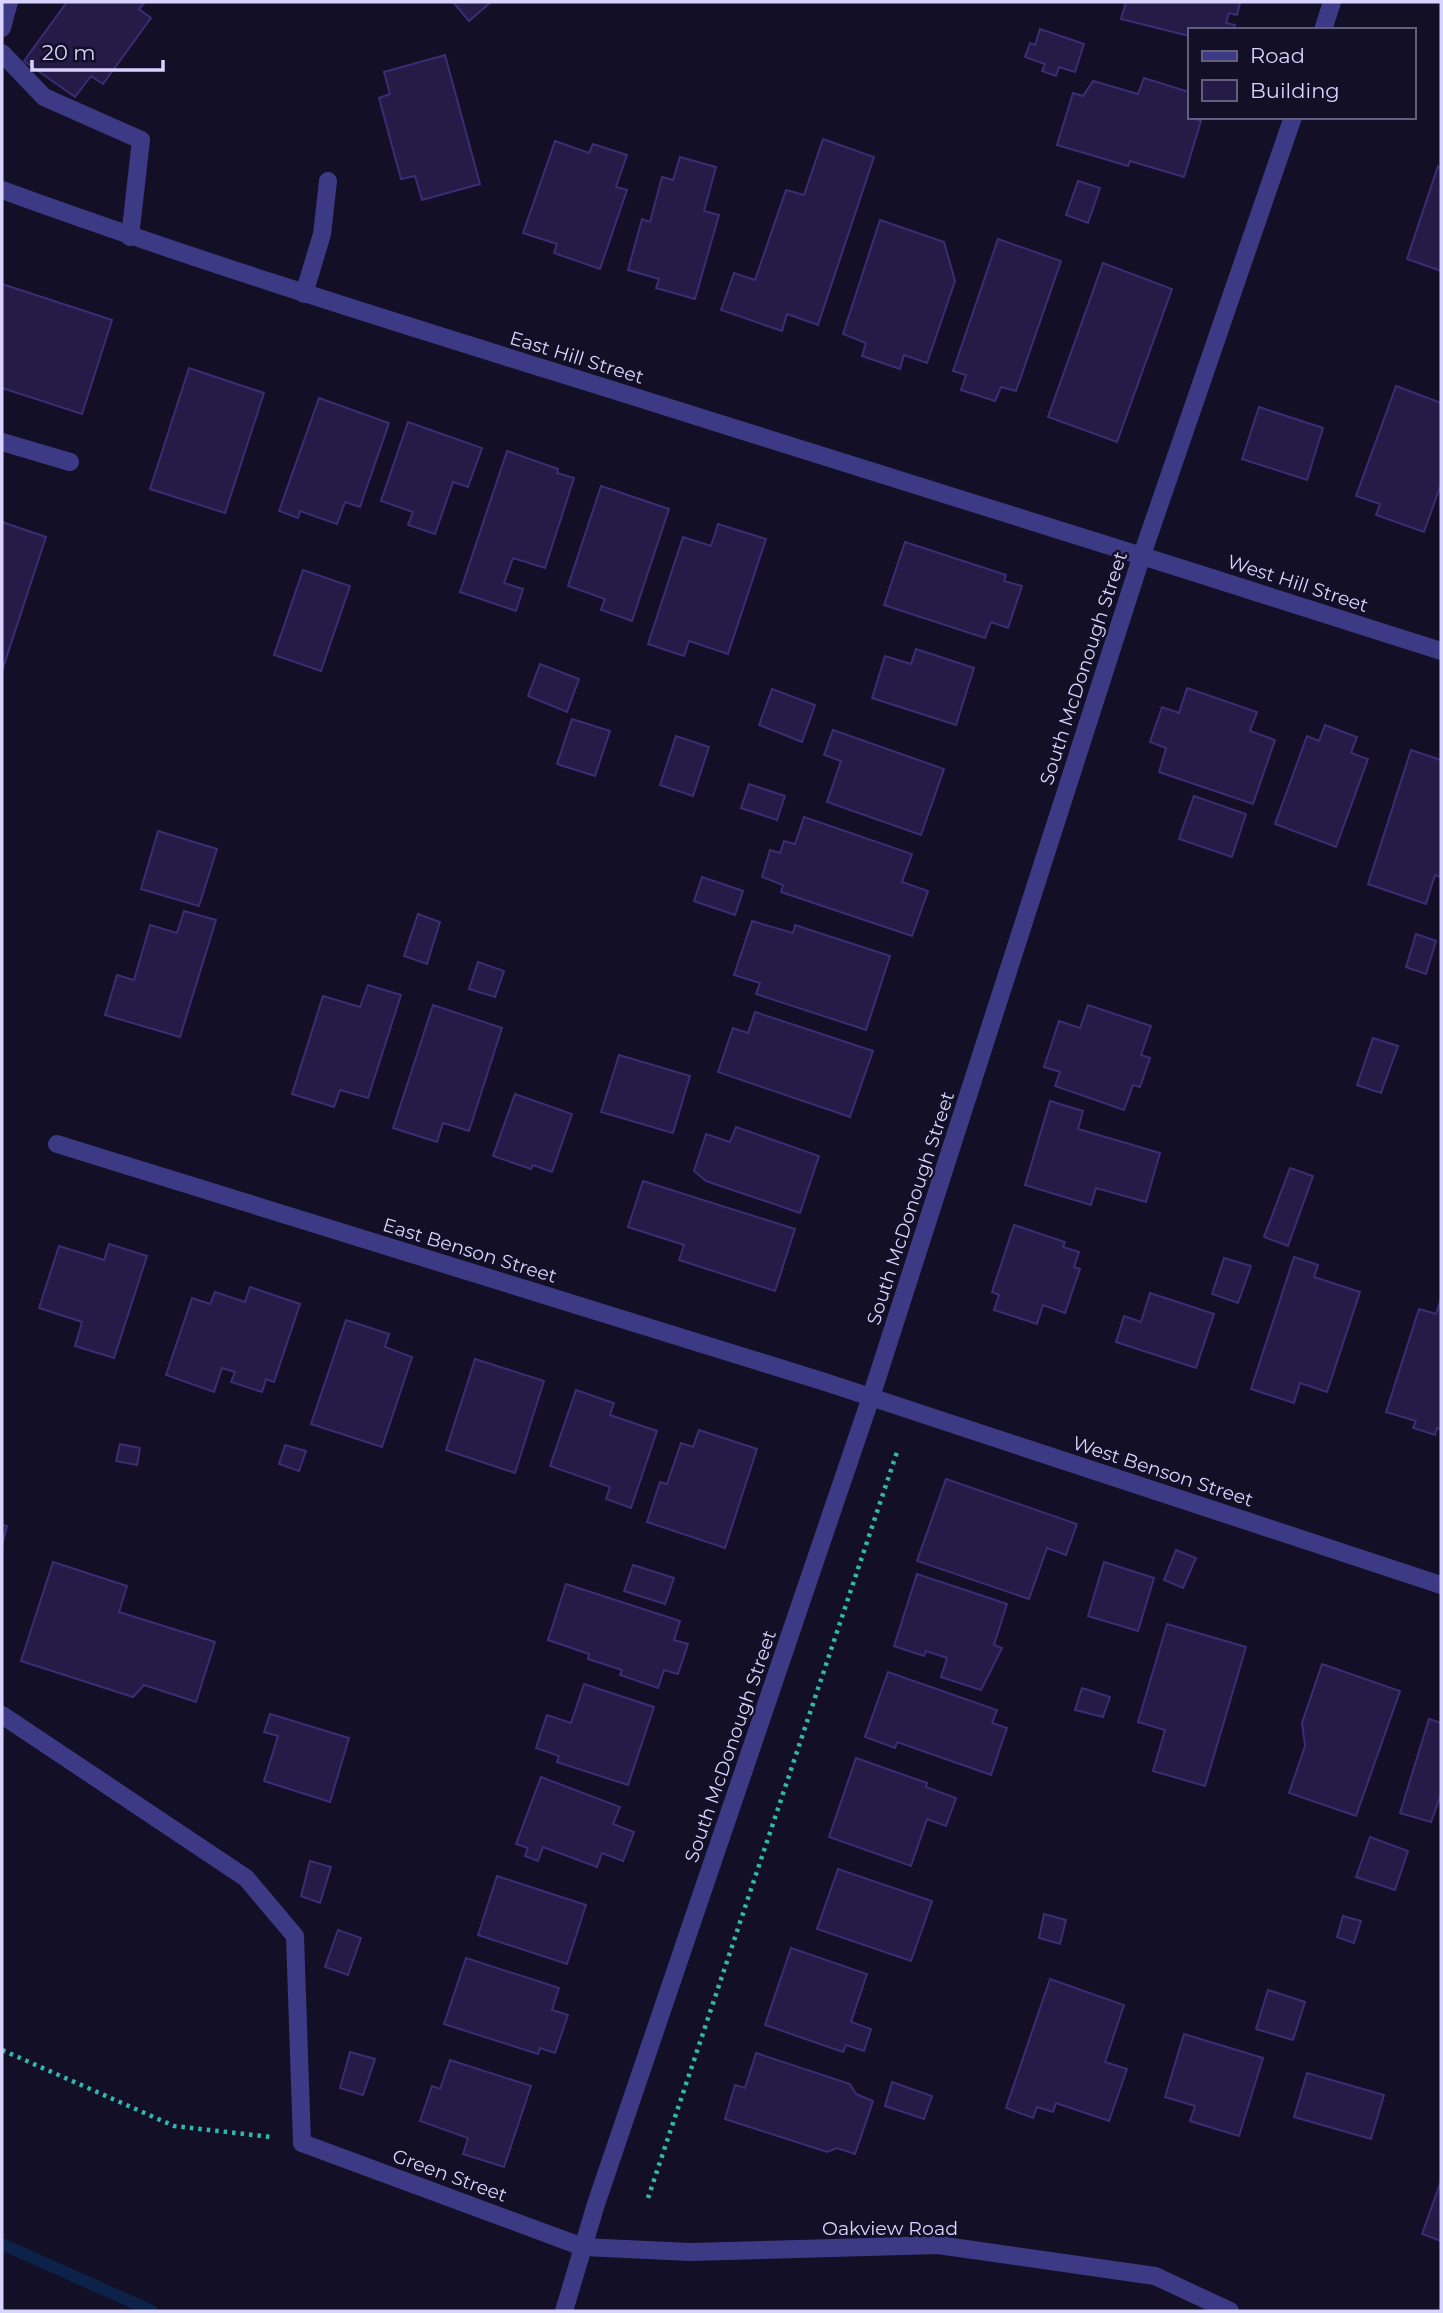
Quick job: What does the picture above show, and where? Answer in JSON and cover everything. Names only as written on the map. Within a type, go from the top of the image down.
[{"type":"street","points":[[2,28],[9,2]]},
{"type":"street","points":[[1324,28],[1332,2]]},
{"type":"street","points":[[2,53],[44,97],[141,140],[130,237]]},
{"type":"street","name":"South McDonough Street","points":[[564,2311],[583,2247],[872,1397],[1142,555],[1292,119]]},
{"type":"street","points":[[304,294],[322,234],[328,181]]},
{"type":"street","name":"East Hill Street","points":[[2,190],[130,237],[304,294],[1142,555]]},
{"type":"street","points":[[2,442],[70,462]]},
{"type":"street","name":"West Hill Street","points":[[1142,555],[1441,651]]},
{"type":"street","name":"East Benson Street","points":[[57,1144],[872,1397]]},
{"type":"street","name":"West Benson Street","points":[[872,1397],[1441,1585]]},
{"type":"street","name":"Green Street","points":[[2,1716],[246,1878],[295,1936],[302,2143],[583,2247]]},
{"type":"street","name":"Oakview Road","points":[[583,2247],[690,2252],[938,2245],[1154,2276],[1230,2311]]},
{"type":"path","points":[[648,2197],[898,1449]]},
{"type":"path","points":[[2,2050],[174,2126],[273,2137]]},
{"type":"building","points":[[67,2],[145,2],[139,9],[151,18],[103,84],[91,76],[75,97],[24,61]]},
{"type":"building","points":[[453,2],[491,2],[469,21]]},
{"type":"building","points":[[1126,2],[1240,3],[1237,15],[1229,13],[1226,23],[1235,25],[1234,28],[1188,28],[1188,36],[1121,19]]},
{"type":"building","points":[[1040,29],[1084,44],[1075,72],[1059,67],[1056,76],[1042,71],[1045,64],[1025,57],[1030,43],[1035,45]]},
{"type":"building","points":[[445,55],[480,184],[422,200],[415,176],[401,179],[379,98],[390,94],[384,72]]},
{"type":"building","points":[[1144,78],[1188,92],[1188,119],[1201,121],[1184,177],[1130,161],[1128,166],[1057,145],[1073,93],[1083,96],[1093,81],[1138,94]]},
{"type":"building","points":[[823,139],[874,157],[818,325],[787,314],[782,331],[721,310],[734,273],[755,280],[786,190],[804,195]]},
{"type":"building","points":[[555,141],[589,153],[593,144],[627,155],[616,187],[627,190],[600,269],[554,253],[557,244],[523,233]]},
{"type":"building","points":[[680,157],[716,167],[704,211],[719,215],[695,299],[656,288],[659,279],[628,270],[642,219],[650,222],[662,177],[673,180]]},
{"type":"building","points":[[1438,166],[1441,168],[1441,271],[1407,259]]},
{"type":"building","points":[[1078,181],[1100,188],[1088,223],[1066,215]]},
{"type":"building","points":[[880,220],[944,242],[955,281],[927,363],[904,355],[900,369],[862,356],[866,343],[843,334]]},
{"type":"building","points":[[998,239],[1061,261],[1016,391],[1001,387],[995,401],[961,390],[966,375],[953,371]]},
{"type":"building","points":[[1103,263],[1172,289],[1117,442],[1048,417]]},
{"type":"building","points":[[2,284],[112,320],[82,414],[2,388]]},
{"type":"building","points":[[189,368],[264,393],[225,513],[150,489]]},
{"type":"building","points":[[1396,386],[1441,403],[1441,484],[1424,532],[1376,515],[1380,504],[1356,496]]},
{"type":"building","points":[[319,398],[389,423],[360,507],[345,502],[337,524],[300,511],[298,518],[279,511]]},
{"type":"building","points":[[1259,407],[1323,428],[1307,480],[1242,459]]},
{"type":"building","points":[[408,422],[482,448],[468,487],[453,482],[435,534],[408,525],[413,512],[381,501]]},
{"type":"building","points":[[507,451],[558,469],[557,473],[574,478],[545,568],[513,558],[504,583],[523,589],[516,611],[460,592]]},
{"type":"building","points":[[601,486],[669,509],[632,621],[601,610],[605,599],[568,586]]},
{"type":"building","points":[[2,522],[46,537],[2,671]]},
{"type":"building","points":[[718,524],[766,539],[728,654],[689,641],[684,656],[648,644],[683,537],[711,546]]},
{"type":"building","points":[[905,542],[1006,575],[1004,581],[1022,586],[1008,628],[991,622],[985,638],[884,605]]},
{"type":"building","points":[[303,570],[350,586],[321,671],[274,655]]},
{"type":"building","points":[[916,649],[974,668],[956,725],[872,698],[885,656],[911,664]]},
{"type":"building","points":[[540,664],[579,679],[567,712],[528,696]]},
{"type":"building","points":[[1187,688],[1257,712],[1250,731],[1275,740],[1253,804],[1159,772],[1166,748],[1150,742],[1162,707],[1179,713]]},
{"type":"building","points":[[772,689],[815,705],[802,742],[759,725]]},
{"type":"building","points":[[572,719],[610,731],[595,776],[557,764]]},
{"type":"building","points":[[1325,725],[1357,737],[1351,753],[1368,759],[1336,847],[1275,824],[1307,736],[1319,741]]},
{"type":"building","points":[[833,730],[944,769],[921,835],[827,802],[841,761],[824,755]]},
{"type":"building","points":[[676,736],[709,747],[693,796],[660,785]]},
{"type":"building","points":[[1411,750],[1441,760],[1441,877],[1435,875],[1426,904],[1368,884]]},
{"type":"building","points":[[749,784],[785,796],[777,820],[741,808]]},
{"type":"building","points":[[1194,796],[1246,814],[1232,857],[1179,839]]},
{"type":"building","points":[[804,817],[912,854],[902,882],[928,891],[912,936],[781,892],[783,885],[762,877],[770,850],[780,853],[784,841],[795,844]]},
{"type":"building","points":[[158,831],[217,849],[199,906],[141,889]]},
{"type":"building","points":[[702,877],[743,891],[735,915],[694,901]]},
{"type":"building","points":[[184,911],[216,920],[180,1037],[105,1015],[117,975],[134,980],[150,925],[177,933]]},
{"type":"building","points":[[418,914],[440,922],[427,964],[404,956]]},
{"type":"building","points":[[752,921],[793,933],[795,925],[890,956],[866,1030],[756,994],[760,983],[734,975]]},
{"type":"building","points":[[1416,934],[1436,941],[1426,974],[1406,967]]},
{"type":"building","points":[[478,962],[504,971],[495,997],[469,989]]},
{"type":"building","points":[[368,985],[401,995],[368,1098],[340,1090],[334,1107],[292,1094],[323,996],[360,1007]]},
{"type":"building","points":[[433,1005],[502,1028],[469,1131],[443,1123],[437,1142],[393,1128]]},
{"type":"building","points":[[1088,1005],[1151,1026],[1141,1055],[1150,1058],[1140,1087],[1133,1085],[1124,1110],[1055,1086],[1060,1072],[1044,1067],[1059,1021],[1080,1028]]},
{"type":"building","points":[[755,1012],[873,1051],[850,1117],[718,1072],[733,1028],[748,1033]]},
{"type":"building","points":[[1373,1038],[1398,1046],[1381,1093],[1357,1085]]},
{"type":"building","points":[[619,1055],[690,1076],[673,1133],[601,1112]]},
{"type":"building","points":[[515,1094],[572,1114],[552,1172],[533,1165],[531,1169],[493,1156]]},
{"type":"building","points":[[1050,1101],[1083,1111],[1078,1129],[1160,1153],[1146,1202],[1096,1188],[1091,1205],[1025,1185]]},
{"type":"building","points":[[736,1127],[819,1156],[800,1213],[706,1181],[694,1171],[706,1134],[730,1142]]},
{"type":"building","points":[[1290,1168],[1313,1176],[1288,1246],[1264,1237]]},
{"type":"building","points":[[643,1181],[795,1229],[775,1291],[679,1260],[684,1245],[628,1227]]},
{"type":"building","points":[[1014,1225],[1065,1242],[1063,1247],[1079,1252],[1074,1267],[1080,1269],[1065,1313],[1043,1305],[1037,1324],[994,1310],[999,1295],[992,1292]]},
{"type":"building","points":[[109,1244],[147,1256],[114,1358],[75,1346],[82,1322],[39,1308],[59,1246],[104,1260]]},
{"type":"building","points":[[1294,1257],[1318,1265],[1314,1277],[1360,1292],[1327,1392],[1300,1383],[1294,1403],[1251,1389]]},
{"type":"building","points":[[1224,1258],[1251,1266],[1238,1303],[1212,1294]]},
{"type":"building","points":[[250,1287],[300,1304],[274,1382],[266,1379],[262,1392],[231,1382],[235,1372],[222,1368],[214,1392],[166,1375],[192,1298],[210,1304],[215,1292],[245,1302]]},
{"type":"building","points":[[1150,1293],[1214,1314],[1196,1368],[1116,1342],[1124,1316],[1141,1322]]},
{"type":"building","points":[[1441,1299],[1441,1429],[1437,1428],[1435,1435],[1413,1428],[1416,1421],[1386,1412],[1419,1309],[1436,1314]]},
{"type":"building","points":[[346,1320],[389,1334],[385,1347],[412,1357],[382,1447],[311,1424]]},
{"type":"building","points":[[475,1359],[544,1381],[515,1473],[446,1450]]},
{"type":"building","points":[[576,1390],[614,1403],[610,1415],[657,1431],[631,1508],[606,1499],[610,1487],[550,1466]]},
{"type":"building","points":[[699,1430],[757,1449],[725,1548],[647,1522],[660,1482],[667,1484],[681,1443],[693,1447]]},
{"type":"building","points":[[120,1444],[140,1448],[137,1465],[116,1461]]},
{"type":"building","points":[[285,1445],[306,1451],[299,1471],[279,1464]]},
{"type":"building","points":[[946,1479],[1077,1524],[1066,1555],[1047,1548],[1029,1599],[917,1561]]},
{"type":"building","points":[[2,1525],[7,1526],[2,1545]]},
{"type":"building","points":[[1176,1550],[1196,1558],[1183,1588],[1164,1580]]},
{"type":"building","points":[[53,1562],[127,1586],[119,1612],[215,1642],[196,1702],[144,1685],[133,1697],[21,1661]]},
{"type":"building","points":[[1104,1562],[1154,1578],[1138,1631],[1088,1616]]},
{"type":"building","points":[[633,1565],[674,1578],[665,1604],[624,1591]]},
{"type":"building","points":[[917,1574],[1007,1604],[994,1645],[1002,1648],[981,1690],[941,1677],[947,1658],[926,1651],[924,1656],[894,1646]]},
{"type":"building","points":[[566,1584],[680,1621],[674,1640],[688,1644],[678,1674],[664,1670],[658,1688],[620,1675],[622,1670],[588,1659],[589,1654],[548,1640]]},
{"type":"building","points":[[1167,1624],[1246,1647],[1205,1786],[1153,1771],[1165,1730],[1138,1722]]},
{"type":"building","points":[[1322,1664],[1400,1691],[1356,1816],[1289,1793],[1305,1746],[1302,1723]]},
{"type":"building","points":[[888,1672],[997,1710],[992,1723],[1007,1728],[991,1775],[897,1742],[895,1748],[865,1737]]},
{"type":"building","points":[[584,1684],[654,1707],[628,1785],[557,1762],[559,1756],[536,1748],[547,1715],[571,1723]]},
{"type":"building","points":[[1082,1688],[1110,1697],[1103,1717],[1075,1710]]},
{"type":"building","points":[[270,1714],[349,1738],[330,1802],[264,1781],[278,1736],[264,1732]]},
{"type":"building","points":[[1429,1719],[1441,1723],[1441,1794],[1431,1822],[1400,1813]]},
{"type":"building","points":[[856,1758],[927,1783],[926,1787],[956,1798],[946,1826],[927,1819],[911,1866],[829,1837]]},
{"type":"building","points":[[541,1777],[620,1807],[613,1824],[634,1832],[623,1861],[602,1853],[597,1867],[543,1847],[538,1861],[525,1856],[528,1848],[516,1844]]},
{"type":"building","points":[[1370,1837],[1408,1851],[1395,1890],[1356,1877]]},
{"type":"building","points":[[310,1861],[331,1867],[320,1903],[301,1896]]},
{"type":"building","points":[[838,1869],[932,1901],[911,1961],[817,1929]]},
{"type":"building","points":[[497,1876],[586,1905],[567,1964],[478,1935]]},
{"type":"building","points":[[1044,1914],[1066,1920],[1060,1944],[1039,1938]]},
{"type":"building","points":[[1343,1916],[1361,1921],[1354,1943],[1337,1937]]},
{"type":"building","points":[[338,1930],[361,1938],[348,1975],[325,1967]]},
{"type":"building","points":[[791,1948],[867,1974],[851,2022],[871,2029],[864,2051],[846,2045],[843,2052],[765,2025]]},
{"type":"building","points":[[466,1958],[559,1988],[552,2010],[568,2015],[555,2053],[540,2048],[538,2054],[444,2024]]},
{"type":"building","points":[[1050,1979],[1124,2005],[1105,2062],[1127,2069],[1109,2121],[1056,2103],[1053,2112],[1037,2107],[1033,2118],[1006,2108]]},
{"type":"building","points":[[1268,1990],[1305,2002],[1293,2040],[1256,2029]]},
{"type":"building","points":[[1184,2034],[1263,2058],[1239,2136],[1190,2121],[1195,2106],[1165,2097]]},
{"type":"building","points":[[350,2052],[375,2059],[363,2095],[340,2088]]},
{"type":"building","points":[[756,2053],[850,2084],[856,2094],[873,2101],[855,2154],[837,2148],[827,2152],[725,2119],[735,2085],[745,2088]]},
{"type":"building","points":[[450,2060],[531,2086],[504,2167],[463,2154],[468,2138],[420,2121],[432,2086],[440,2089]]},
{"type":"building","points":[[1307,2073],[1384,2095],[1371,2139],[1294,2117]]},
{"type":"building","points":[[892,2082],[932,2096],[924,2119],[885,2106]]},
{"type":"building","points":[[1441,2181],[1441,2241],[1422,2234]]},
{"type":"waterway","points":[[2,2244],[152,2311]]}]
